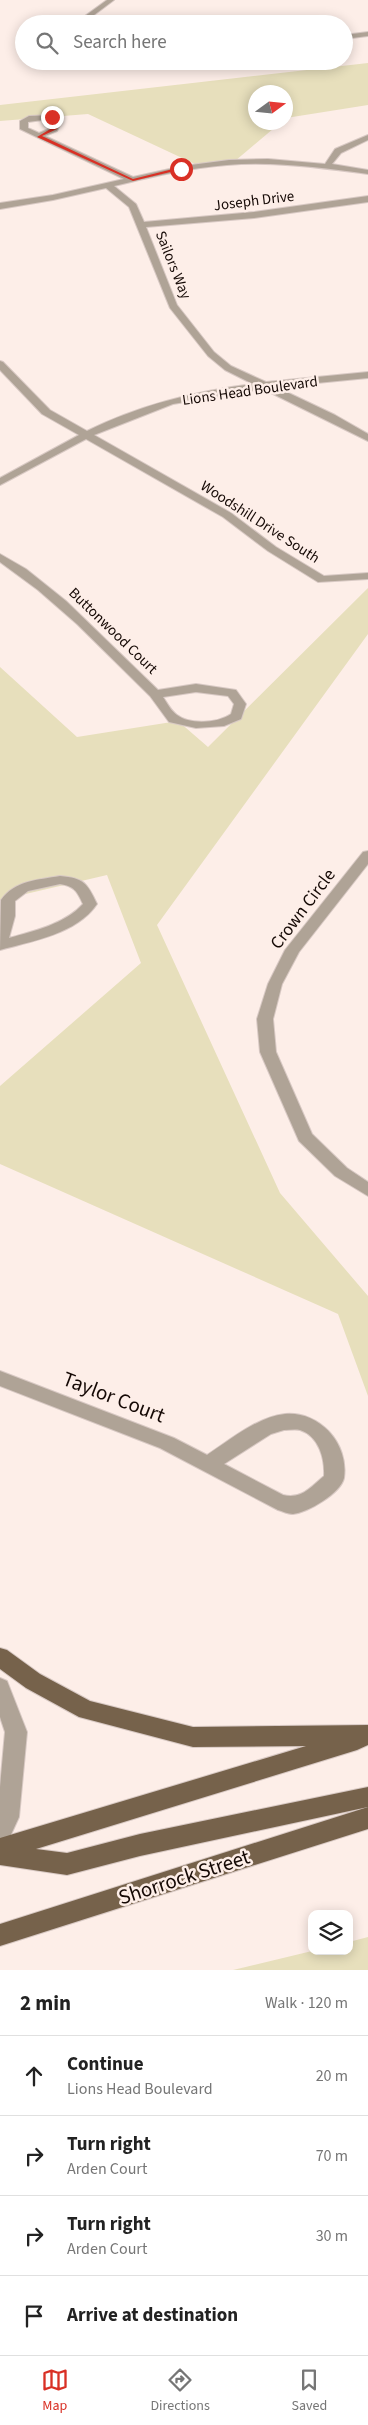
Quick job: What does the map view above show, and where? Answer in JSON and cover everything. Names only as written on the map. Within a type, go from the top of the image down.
[{"type":"main road","points":[[0,1657],[33,1682],[86,1710],[193,1736],[368,1736]]},
{"type":"main road","points":[[0,1849],[368,1736]]},
{"type":"main road","points":[[0,1854],[67,1864],[140,1845],[368,1797]]},
{"type":"main road","name":"Shorrock Street","points":[[0,1935],[368,1818]]},
{"type":"street","points":[[90,15],[111,0]]},
{"type":"street","points":[[353,35],[367,31]]},
{"type":"street","points":[[39,136],[133,180]]},
{"type":"street","points":[[327,166],[338,151],[368,137]]},
{"type":"street","points":[[0,206],[57,198],[181,169],[236,162],[327,166],[368,172]]},
{"type":"street","name":"Sailors Way","points":[[109,186],[133,206],[173,306],[211,354],[228,368],[264,387],[331,417],[368,438]]},
{"type":"street","name":"Joseph Drive","points":[[142,225],[254,215],[368,199]]},
{"type":"street","name":"Woodshill Drive South","points":[[0,364],[46,412],[227,515],[272,548],[322,580],[368,576]]},
{"type":"street","name":"Lions Head Boulevard","points":[[0,482],[31,463],[121,420],[162,405],[194,396],[368,375]]},
{"type":"street","name":"Buttonwood Court","points":[[0,557],[77,616],[155,694],[172,717],[185,724],[201,725],[226,721],[236,716],[240,704],[232,693],[212,688],[155,694]]},
{"type":"street","name":"Crown Circle","points":[[368,855],[292,950],[275,984],[265,1019],[268,1052],[305,1137],[341,1172],[368,1190]]},
{"type":"street","points":[[60,880],[72,881],[82,887],[90,904],[84,912],[51,929],[0,943],[8,916],[8,900],[23,887],[60,880]]},
{"type":"street","name":"Taylor Court","points":[[0,1378],[167,1443],[278,1502],[292,1506],[309,1501],[334,1479],[334,1464],[326,1440],[305,1423],[284,1422],[265,1428],[208,1464]]},
{"type":"street","points":[[0,1688],[16,1732],[8,1817],[0,1833]]},
{"type":"shaded area","points":[[368,63],[368,105],[293,117],[293,85],[248,85],[248,130],[272,130],[235,161],[197,165],[88,114],[0,121],[0,105],[307,70],[353,70],[353,65]]},
{"type":"shaded area","points":[[368,588],[368,634],[157,925],[280,1193],[368,1296],[368,1396],[338,1314],[0,1164],[0,1086],[141,963],[107,875],[0,900],[0,667],[77,737],[178,721],[208,747]]},
{"type":"shaded area","points":[[368,1937],[368,1970],[233,1970],[308,1952],[308,1955],[353,1955],[353,1941]]},
{"type":"route","points":[[52,117],[57,122],[54,129],[39,136],[133,180],[181,169]]}]
